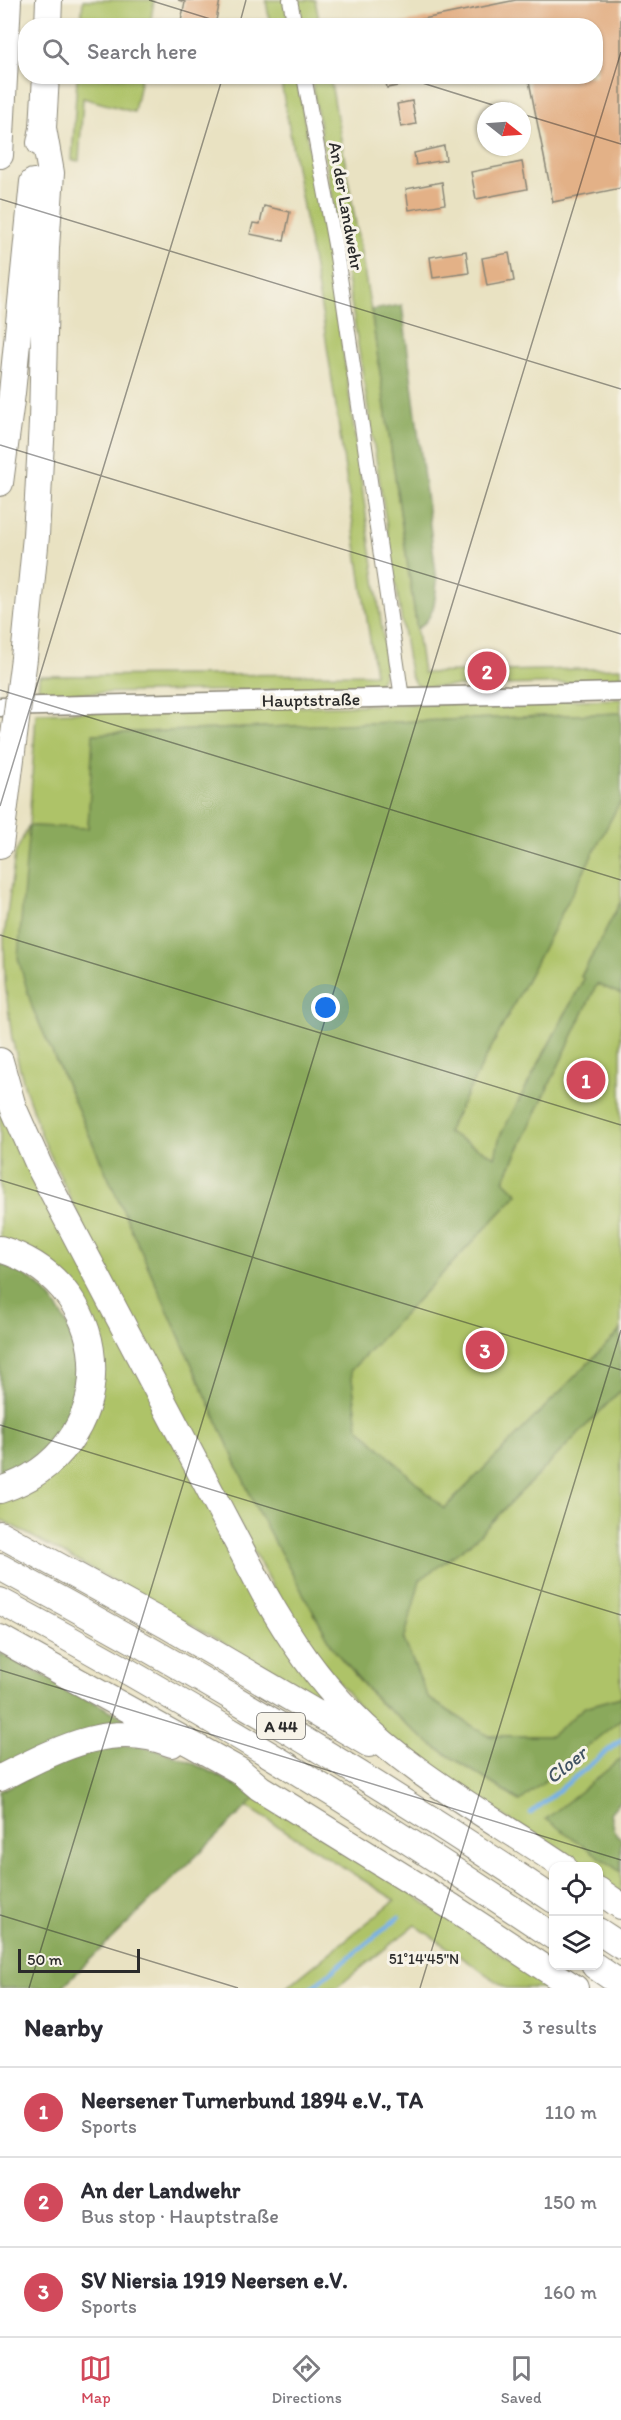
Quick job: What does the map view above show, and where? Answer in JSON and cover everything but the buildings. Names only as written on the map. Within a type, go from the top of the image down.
[{"type":"highway","points":[[0,155],[8,0]]},
{"type":"highway","points":[[48,18],[49,0]]},
{"type":"highway","points":[[0,483],[20,326],[34,173],[43,128],[46,84]]},
{"type":"highway","points":[[0,845],[32,587],[40,478],[46,248],[51,173],[43,128]]},
{"type":"highway","points":[[0,1061],[13,1107],[41,1170],[284,1628],[326,1686],[350,1712],[401,1757],[557,1862]]},
{"type":"highway","points":[[0,1249],[39,1268],[70,1297],[86,1328],[93,1361],[85,1414],[69,1443],[45,1468],[16,1485],[0,1490]]},
{"type":"highway","points":[[0,1534],[166,1625],[442,1786]]},
{"type":"highway","name":"A 44","points":[[0,1567],[254,1710],[376,1784],[549,1897]]},
{"type":"highway","name":"A 44","points":[[0,1601],[132,1674],[309,1778],[549,1934]]},
{"type":"highway","points":[[0,1638],[240,1771],[260,1788],[452,1907],[575,1988]]},
{"type":"highway","points":[[0,1778],[78,1741],[101,1735],[124,1734],[148,1737],[175,1745],[190,1751],[236,1779],[260,1788]]},
{"type":"highway","points":[[603,1893],[621,1906]]},
{"type":"highway","points":[[603,1934],[621,1946]]},
{"type":"highway","points":[[602,1970],[621,1984]]},
{"type":"street","points":[[290,0],[293,18]]},
{"type":"street","name":"An der Landwehr","points":[[305,84],[336,250],[402,698]]},
{"type":"street","name":"Hauptstraße","points":[[0,707],[621,692]]},
{"type":"green space","points":[[83,0],[154,0],[151,18],[82,18]]},
{"type":"green space","points":[[266,0],[284,0],[288,18],[269,18]]},
{"type":"green space","points":[[297,0],[315,0],[319,18],[301,18]]},
{"type":"green space","points":[[77,84],[140,84],[134,112],[83,98],[79,161],[72,160]]},
{"type":"green space","points":[[281,84],[298,84],[338,315],[386,658],[384,674],[378,685],[368,688],[38,694],[39,676],[375,674],[323,319]]},
{"type":"green space","points":[[312,84],[331,84],[371,310],[423,673],[621,668],[621,682],[424,687],[415,684],[410,673],[353,313]]},
{"type":"green space","points":[[402,305],[437,581],[431,614],[417,629],[371,310]]},
{"type":"green space","points":[[621,699],[621,713],[94,734],[88,828],[29,826],[32,1007],[257,1510],[335,1651],[378,1702],[432,1745],[519,1801],[621,1719],[621,1759],[547,1819],[621,1872],[621,1895],[603,1883],[603,1862],[573,1862],[392,1742],[365,1714],[310,1647],[280,1601],[90,1241],[42,1137],[25,1088],[12,1039],[5,983],[4,937],[15,854],[29,825],[36,713]]},
{"type":"green space","points":[[621,713],[621,800],[447,1132],[495,1157],[500,1136],[584,979],[581,977],[621,901],[621,994],[597,984],[504,1180],[518,1194],[351,1370],[358,1427],[444,1509],[621,1330],[621,1390],[471,1543],[420,1580],[404,1640],[428,1698],[488,1736],[551,1736],[585,1707],[621,1697],[621,1719],[520,1801],[432,1745],[378,1701],[335,1651],[257,1510],[32,1007],[18,958],[29,826],[88,828],[93,734]]},
{"type":"green space","points":[[621,800],[621,901],[581,976],[584,978],[500,1136],[495,1157],[447,1132]]},
{"type":"green space","points":[[597,984],[621,994],[621,1330],[444,1509],[358,1427],[351,1370],[518,1194],[504,1181]]},
{"type":"green space","points":[[0,1103],[332,1706],[148,1600],[0,1519],[0,1496],[63,1463],[92,1326],[0,1241]]},
{"type":"green space","points":[[0,1264],[28,1277],[50,1297],[65,1322],[74,1350],[76,1379],[71,1407],[58,1434],[28,1462],[0,1476]]},
{"type":"green space","points":[[621,1390],[621,1697],[585,1707],[551,1736],[488,1736],[428,1698],[404,1640],[419,1580],[471,1543]]},
{"type":"green space","points":[[0,1653],[140,1726],[0,1770]]},
{"type":"green space","points":[[135,1745],[184,1759],[257,1797],[61,1988],[0,1988],[0,1791],[73,1756],[102,1748]]},
{"type":"green space","points":[[621,1759],[621,1800],[610,1813],[616,1835],[621,1839],[621,1872],[546,1819]]},
{"type":"green space","points":[[257,1797],[371,1866],[550,1988],[506,1988],[415,1925],[336,1988],[286,1988],[395,1900],[246,1806]]},
{"type":"waterway","name":"Cloer","points":[[531,1813],[621,1740]]},
{"type":"waterway","name":"Cloer","points":[[311,1988],[399,1917]]},
{"type":"place","name":"An der Landwehr","points":[[487,671]]},
{"type":"place","name":"Neersener Turnerbund 1894 e.V., TA","points":[[586,1080]]},
{"type":"place","name":"SV Niersia 1919 Neersen e.V.","points":[[485,1350]]}]
